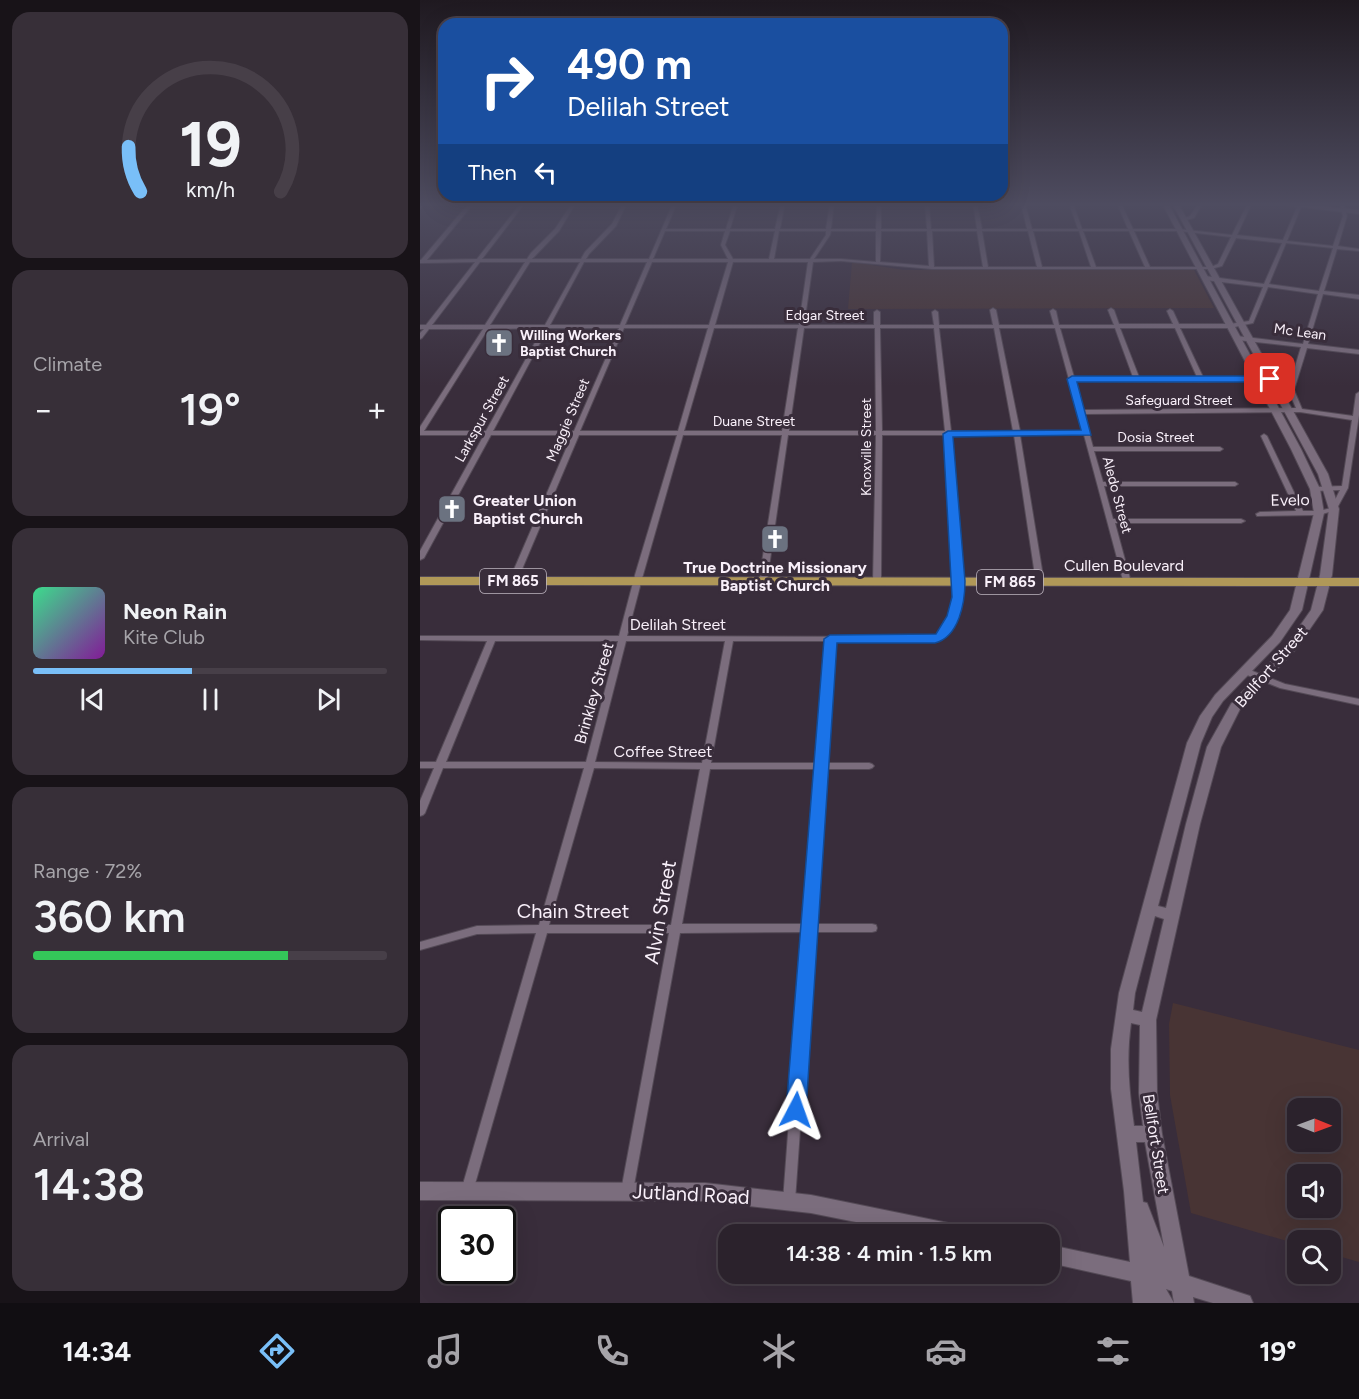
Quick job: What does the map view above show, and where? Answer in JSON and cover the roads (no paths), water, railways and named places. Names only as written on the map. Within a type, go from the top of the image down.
[{"type":"main road","name":"Bellfort Street","points":[[1143,1303],[1120,1072],[1123,1015],[1148,909],[1194,743],[1206,716],[1219,698],[1276,639],[1296,610],[1319,513],[1315,489],[1296,449],[1197,264]]},
{"type":"main road","name":"Bellfort Street","points":[[1183,1293],[1153,1134],[1148,1093],[1148,1020],[1193,825],[1214,747],[1235,707],[1292,646],[1317,610],[1326,579],[1334,509],[1329,490],[1309,449],[1209,264]]},
{"type":"main road","points":[[1218,303],[1229,302]]},
{"type":"main road","points":[[1296,449],[1309,449]]},
{"type":"main road","name":"Cullen Boulevard","points":[[420,575],[514,578],[1305,578],[1359,582]]},
{"type":"main road","name":"Cullen Boulevard","points":[[1326,579],[1359,575]]},
{"type":"main road","name":"Cullen Boulevard","points":[[420,581],[514,578]]},
{"type":"main road","points":[[1276,639],[1292,646]]},
{"type":"main road","points":[[1194,743],[1214,747]]},
{"type":"main road","points":[[1173,821],[1193,825]]},
{"type":"main road","points":[[1148,909],[1172,915]]},
{"type":"main road","points":[[1123,1015],[1148,1020]]},
{"type":"main road","points":[[1125,1134],[1153,1134]]},
{"type":"main road","name":"Jutland Road","points":[[420,1191],[705,1192],[789,1200],[908,1224]]},
{"type":"main road","points":[[1133,1191],[1161,1265],[1183,1293]]},
{"type":"main road","points":[[1060,1256],[1141,1274],[1183,1293],[1243,1303]]},
{"type":"main road","points":[[1141,1274],[1164,1303]]},
{"type":"street","points":[[420,337],[474,264]]},
{"type":"street","points":[[420,433],[527,264]]},
{"type":"street","name":"Larkspur Street","points":[[420,558],[581,264]]},
{"type":"street","name":"Maggie Street","points":[[514,578],[649,264]]},
{"type":"street","name":"Brinkley Street","points":[[466,1191],[590,765],[625,639],[638,578],[730,264]]},
{"type":"street","points":[[763,578],[810,264]]},
{"type":"street","points":[[894,264],[932,268],[1211,268],[1220,264]]},
{"type":"street","points":[[932,264],[932,268]]},
{"type":"street","points":[[985,264],[986,268]]},
{"type":"street","points":[[1039,264],[1040,268]]},
{"type":"street","points":[[1093,264],[1094,268]]},
{"type":"street","points":[[1146,264],[1148,268]]},
{"type":"street","points":[[1242,324],[1251,322],[1275,264]]},
{"type":"street","points":[[1300,410],[1292,390],[1330,264]]},
{"type":"street","points":[[1205,278],[1359,297]]},
{"type":"street","points":[[993,310],[1017,433],[1040,579]]},
{"type":"street","points":[[1111,310],[1137,379]]},
{"type":"street","name":"Aledo Street","points":[[1053,311],[1126,579]]},
{"type":"street","points":[[1170,311],[1201,380]]},
{"type":"street","name":"Knoxville Street","points":[[877,312],[879,434],[877,578]]},
{"type":"street","points":[[935,312],[948,434],[958,578]]},
{"type":"street","name":"Edgar Street","points":[[420,327],[1177,327],[1242,324]]},
{"type":"street","name":"Mc Lean","points":[[1237,338],[1248,337],[1359,352]]},
{"type":"street","points":[[1072,379],[1270,379]]},
{"type":"street","points":[[1319,513],[1334,509],[1345,488],[1359,394]]},
{"type":"street","name":"Safeguard Street","points":[[1081,412],[1300,410],[1354,418]]},
{"type":"street","name":"Duane Street","points":[[420,433],[1087,433]]},
{"type":"street","points":[[1264,436],[1300,512]]},
{"type":"street","name":"Dosia Street","points":[[1092,449],[1220,450]]},
{"type":"street","points":[[1101,484],[1235,484]]},
{"type":"street","points":[[1315,489],[1345,488]]},
{"type":"street","name":"Evelo","points":[[1260,514],[1319,513]]},
{"type":"street","points":[[1111,522],[1241,522]]},
{"type":"street","name":"Delilah Street","points":[[420,638],[935,639],[941,637],[953,616],[958,597],[958,578]]},
{"type":"street","points":[[420,813],[492,638]]},
{"type":"street","name":"Alvin Street","points":[[627,1191],[729,639]]},
{"type":"street","points":[[789,1200],[830,639]]},
{"type":"street","points":[[1245,670],[1282,686],[1359,702]]},
{"type":"street","name":"Coffee Street","points":[[420,765],[869,766]]},
{"type":"street","name":"Chain Street","points":[[420,946],[477,930],[872,928]]},
{"type":"place","name":"Willing Workers Baptist Church","points":[[499,343]]},
{"type":"place","name":"Greater Union Baptist Church","points":[[452,509]]},
{"type":"place","name":"True Doctrine Missionary Baptist Church","points":[[775,539]]}]
